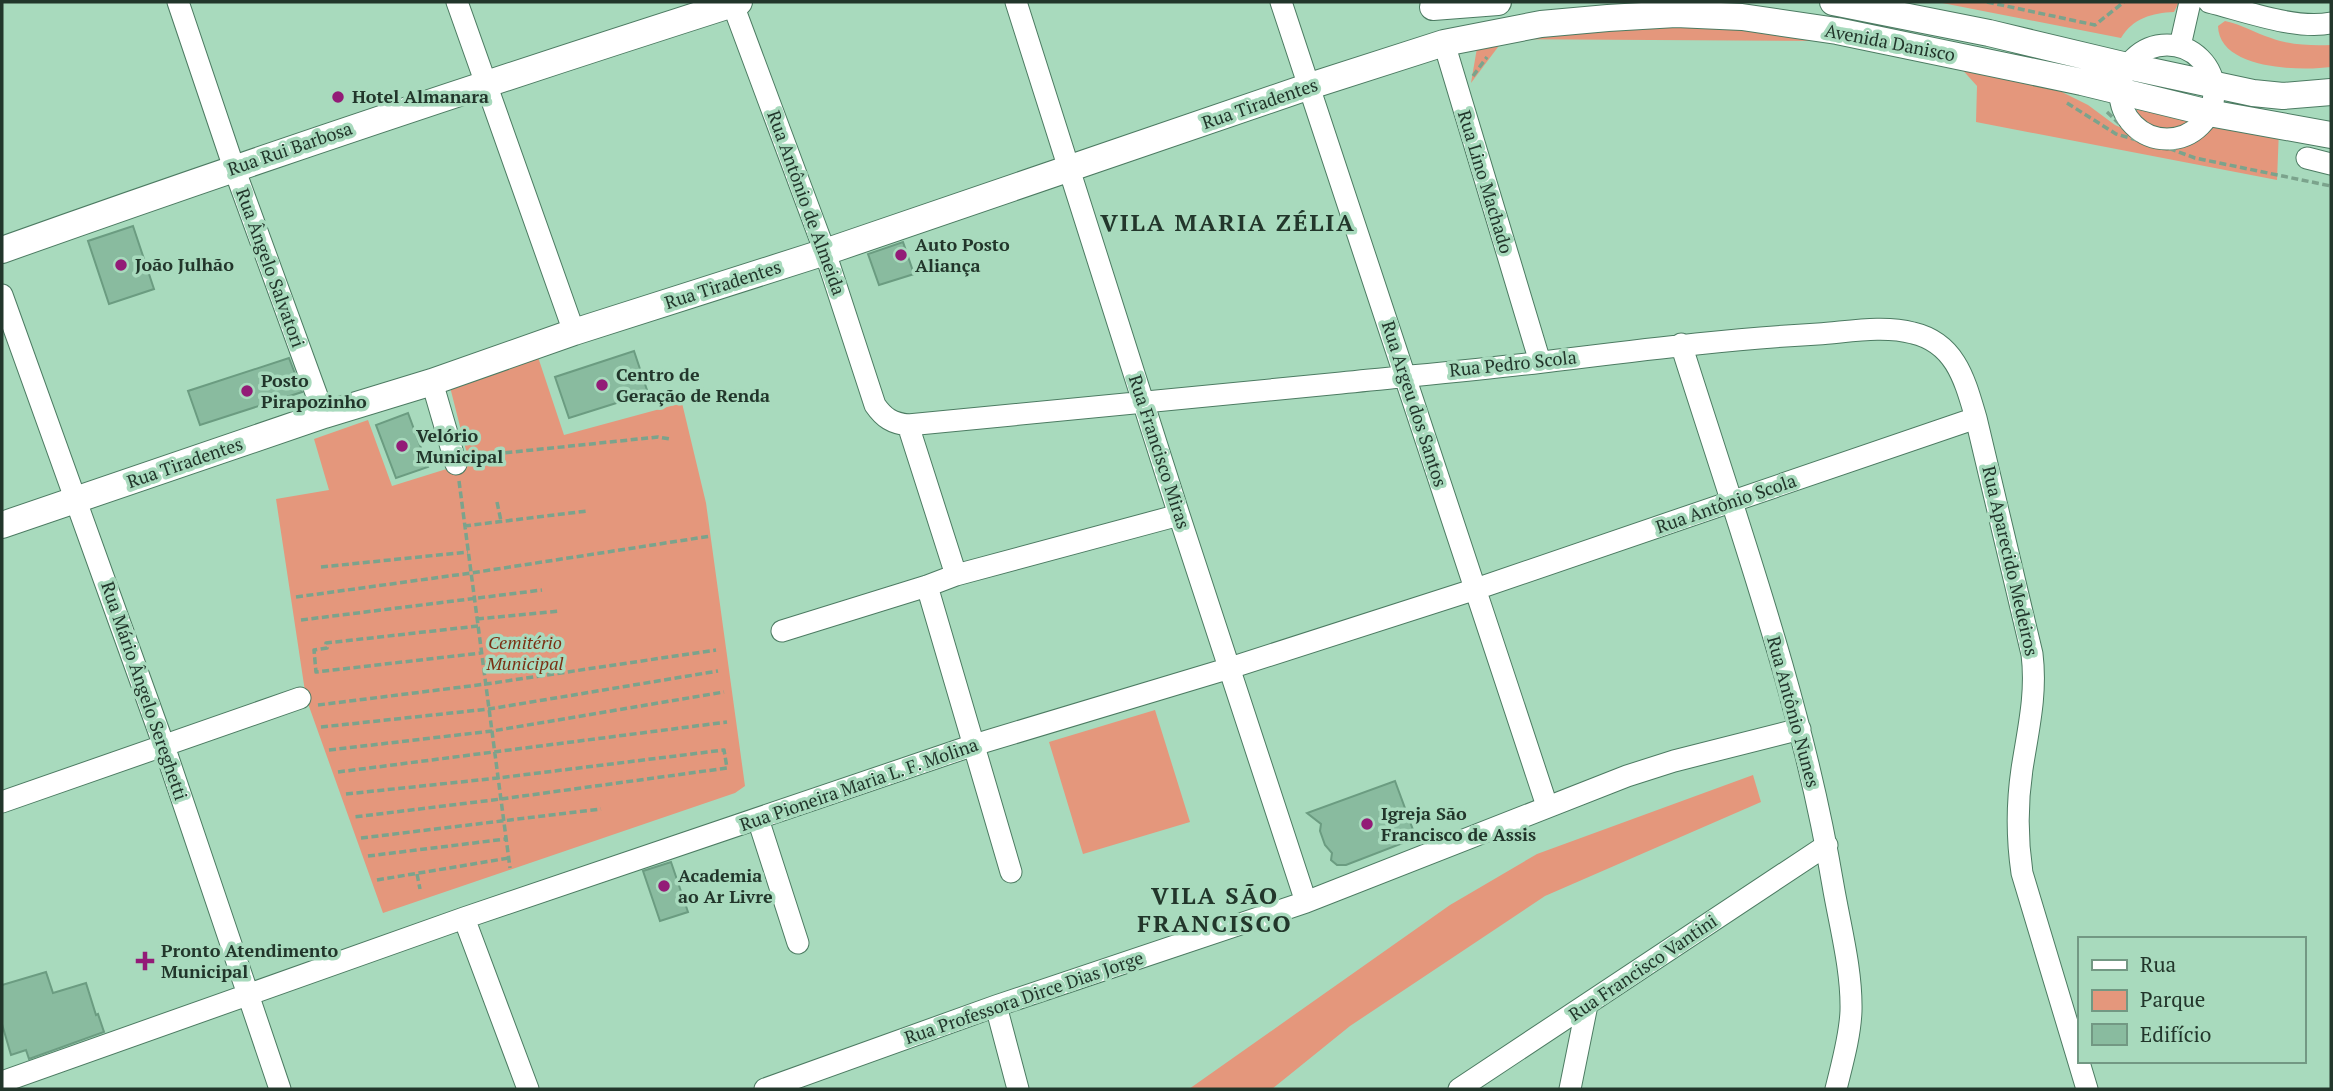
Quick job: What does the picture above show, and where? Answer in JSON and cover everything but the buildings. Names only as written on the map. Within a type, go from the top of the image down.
[{"type":"main road","points":[[1432,4],[1498,2]]},
{"type":"main road","name":"Avenida Danisco","points":[[1833,2],[1989,33],[2117,89],[2214,85],[2283,96],[2331,92]]},
{"type":"main road","name":"Rua Rui Barbosa","points":[[2,250],[484,83],[734,3]]},
{"type":"main road","name":"Rua Lino Machado","points":[[1432,4],[1444,43]]},
{"type":"main road","name":"Avenida Danisco","points":[[1444,43],[1541,24],[1608,18],[1676,14],[1742,18],[1837,31],[2117,89],[2210,113],[2331,135]]},
{"type":"main road","name":"Rua Tiradentes","points":[[2,525],[324,415],[825,252],[1310,86],[1444,43]]},
{"type":"street","name":"Rua Ângelo Salvatori","points":[[178,2],[234,168],[324,415]]},
{"type":"street","points":[[457,2],[574,332]]},
{"type":"street","name":"Rua Francisco Miras","points":[[1016,2],[1179,515],[1306,902]]},
{"type":"street","name":"Rua Argeu dos Santos","points":[[1282,2],[1547,806]]},
{"type":"street","points":[[2180,46],[2190,2]]},
{"type":"street","points":[[2209,2],[2298,24],[2325,25]]},
{"type":"street","name":"Rua Antônio de Almeida","points":[[734,3],[825,252],[875,405],[889,420],[908,425]]},
{"type":"street","name":"Rua Lino Machado","points":[[1444,43],[1540,362]]},
{"type":"street","points":[[2156,46],[2180,46],[2201,58],[2212,76],[2213,102],[2202,125],[2177,138],[2163,139],[2143,132],[2127,118],[2117,89],[2145,50],[2156,46]]},
{"type":"street","points":[[2307,159],[2331,163]]},
{"type":"street","name":"Rua Mário Ângelo Sereghetti","points":[[2,295],[164,746],[280,1089]]},
{"type":"street","name":"Rua Pedro Scola","points":[[908,425],[1540,362],[1681,344],[1883,330]]},
{"type":"street","name":"Rua Aparecido Medeiros","points":[[1883,330],[1912,332],[1933,339],[1949,352],[1965,381],[1976,418],[2028,629],[2035,677],[2034,702],[2021,772],[2019,850],[2022,873],[2078,1059]]},
{"type":"street","name":"Rua Antônio Nunes","points":[[1681,344],[1769,621],[1800,729],[1827,845],[1851,1012],[1836,1089]]},
{"type":"street","points":[[432,382],[456,461]]},
{"type":"street","name":"Rua Antônio Scola","points":[[1476,589],[1976,418]]},
{"type":"street","points":[[908,425],[956,575]]},
{"type":"street","points":[[782,631],[956,575],[1179,515]]},
{"type":"street","points":[[927,586],[1011,872]]},
{"type":"street","name":"Rua Pioneira Maria L. F. Molina","points":[[2,1083],[464,918],[974,745],[1230,668],[1476,589]]},
{"type":"street","points":[[2,802],[164,746],[306,702]]},
{"type":"street","name":"Rua Professora Dirce Dias Jorge","points":[[765,1089],[996,1006],[1306,902],[1547,806],[1674,761],[1800,729]]},
{"type":"street","points":[[758,819],[798,943]]},
{"type":"street","name":"Rua Francisco Vantini","points":[[1459,1089],[1827,845]]},
{"type":"street","points":[[464,918],[528,1089]]},
{"type":"street","points":[[1570,1089],[1587,1005]]},
{"type":"street","points":[[996,1006],[1018,1089]]},
{"type":"street","name":"Rua Aparecido Medeiros","points":[[2079,1063],[2087,1089]]},
{"type":"street","points":[[2,1083],[4,1089]]},
{"type":"path","points":[[1987,2],[2095,25],[2124,2]]},
{"type":"path","points":[[1470,73],[1474,76],[1493,49]]},
{"type":"path","points":[[2117,89],[2130,134],[2195,159],[2331,186]]},
{"type":"path","points":[[2066,102],[2116,134],[2150,143]]},
{"type":"path","points":[[510,868],[456,461],[658,438],[670,439]]},
{"type":"path","points":[[498,502],[501,521]]},
{"type":"path","points":[[464,526],[587,511]]},
{"type":"path","points":[[296,597],[711,536]]},
{"type":"path","points":[[321,567],[468,552]]},
{"type":"path","points":[[301,620],[542,590]]},
{"type":"path","points":[[477,620],[560,611]]},
{"type":"path","points":[[478,626],[326,643],[327,648],[314,650],[316,672],[481,653]]},
{"type":"path","points":[[306,702],[486,684],[716,650]]},
{"type":"path","points":[[321,727],[489,709],[718,671]]},
{"type":"path","points":[[329,750],[492,731],[724,692]]},
{"type":"path","points":[[338,772],[727,722]]},
{"type":"path","points":[[346,794],[724,750],[727,768],[354,817]]},
{"type":"path","points":[[361,838],[601,809]]},
{"type":"path","points":[[368,856],[506,839]]},
{"type":"path","points":[[377,880],[509,858]]},
{"type":"path","points":[[417,874],[420,889]]},
{"type":"green space","points":[[1937,2],[2178,4],[2174,12],[2151,15],[2137,21],[2121,38]]},
{"type":"green space","points":[[2225,21],[2285,42],[2331,45],[2331,67],[2282,67],[2246,59],[2232,52],[2222,41],[2218,26]]},
{"type":"green space","points":[[1678,22],[1760,26],[1991,66],[2048,85],[2088,105],[2115,125],[2145,138],[2163,142],[2181,143],[2199,137],[2213,128],[2279,129],[2277,180],[1976,122],[1977,86],[1959,66],[1820,41],[1509,39],[1551,31],[1627,24]]},
{"type":"green space","points":[[1503,40],[1471,83],[1477,48]]},
{"type":"green space","points":[[2137,105],[2196,117],[2184,130],[2168,134],[2152,129],[2137,119]]},
{"type":"green space","name":"Cemitério Municipal","points":[[538,357],[564,435],[682,403],[706,503],[745,786],[735,793],[383,913],[306,698],[276,499],[329,490],[314,439],[368,420],[392,486],[469,462],[448,379]]},
{"type":"green space","points":[[1155,710],[1190,822],[1083,854],[1049,742]]},
{"type":"green space","points":[[1753,775],[1761,802],[1545,896],[1350,1026],[1272,1089],[1189,1089],[1450,905],[1537,854]]},
{"type":"place","name":"Hotel Almanara","points":[[338,97]]},
{"type":"place","name":"Auto Posto Aliança","points":[[901,255]]},
{"type":"place","name":"João Julhão","points":[[121,265]]},
{"type":"place","name":"Centro de Geração de Renda","points":[[602,385]]},
{"type":"place","name":"Posto Pirapozinho","points":[[247,391]]},
{"type":"place","name":"Velório Municipal","points":[[402,446]]},
{"type":"place","name":"Igreja São Francisco de Assis","points":[[1367,824]]},
{"type":"place","name":"Academia ao Ar Livre","points":[[664,886]]},
{"type":"place","name":"Pronto Atendimento Municipal","points":[[145,961]]},
{"type":"district","name":"VILA MARIA ZÉLIA","points":[[1228,223]]},
{"type":"district","name":"VILA SÃO FRANCISCO","points":[[1215,910]]}]
